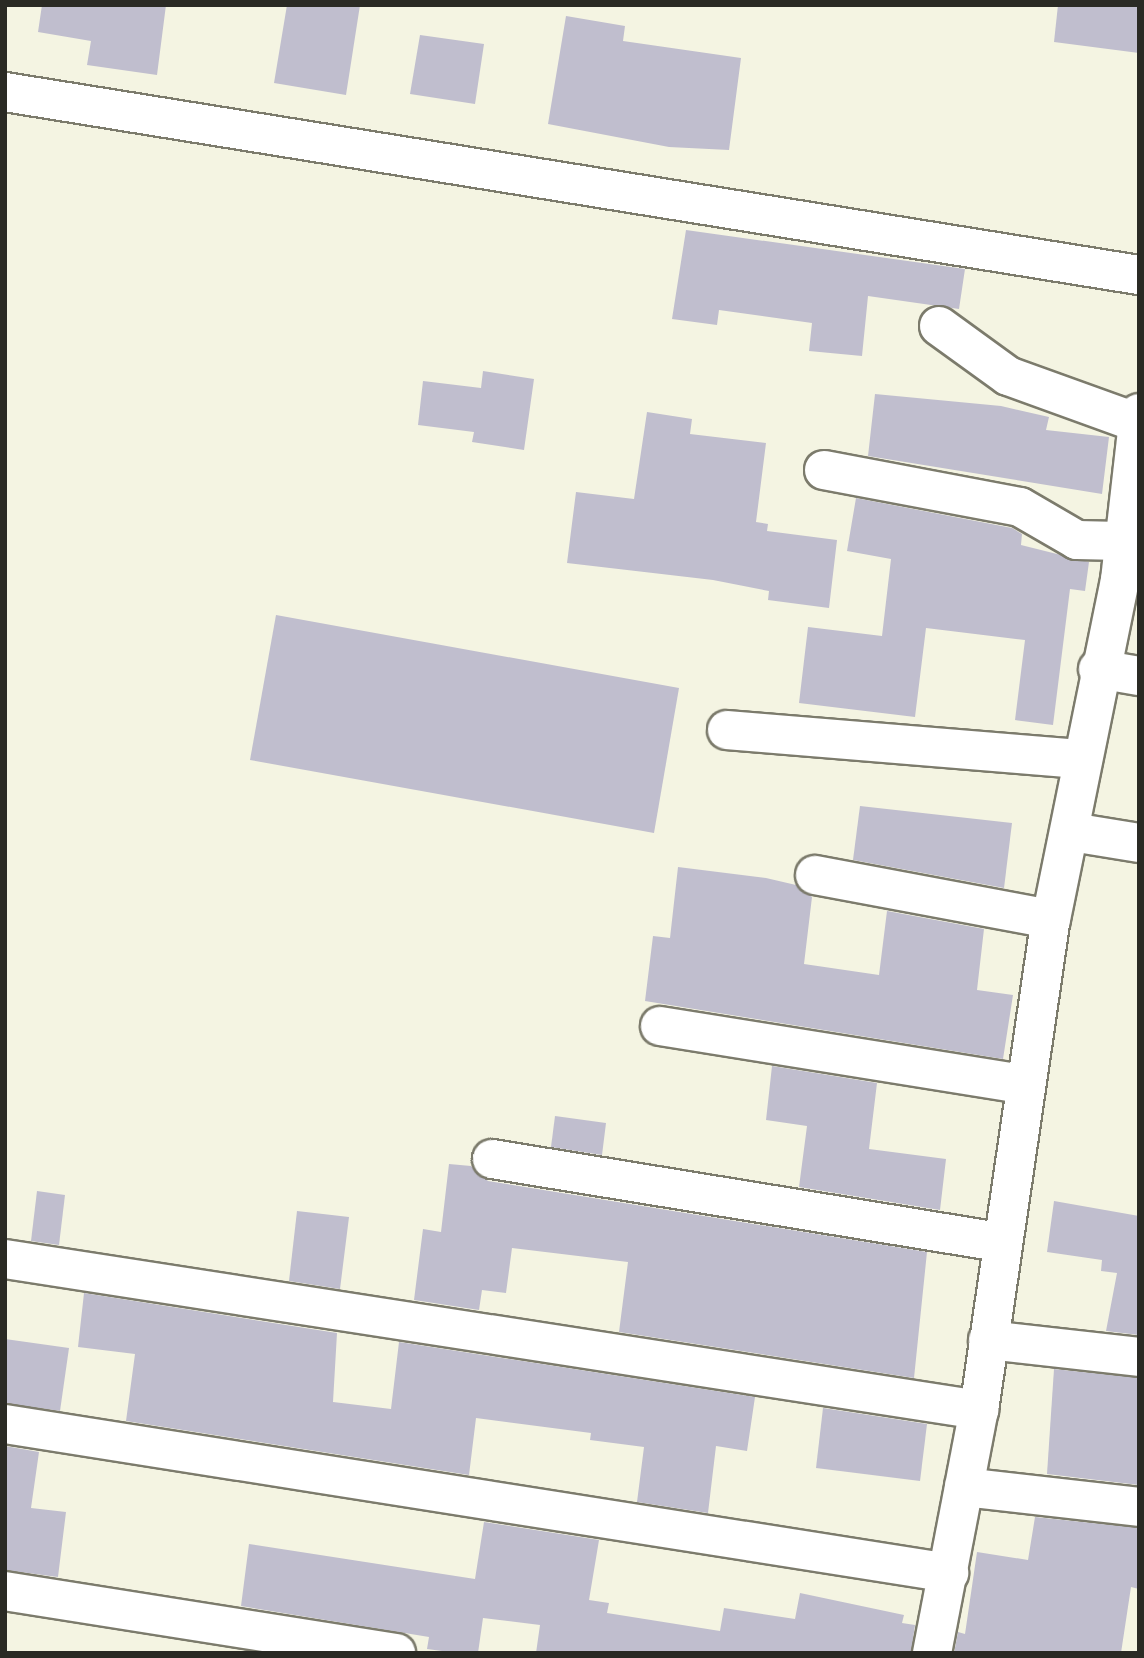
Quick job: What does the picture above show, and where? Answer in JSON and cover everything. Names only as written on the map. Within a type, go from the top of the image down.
[{"type":"street","points":[[5,92],[1139,275]]},
{"type":"street","points":[[932,1653],[979,1409],[999,1242],[1051,919],[1072,832],[1098,669],[1129,581],[1121,541],[1138,418],[1009,376],[939,326]]},
{"type":"street","points":[[824,470],[1020,507],[1077,540],[1121,541]]},
{"type":"street","points":[[1098,669],[1139,676]]},
{"type":"street","points":[[727,730],[1082,759]]},
{"type":"street","points":[[1072,832],[1139,842]]},
{"type":"street","points":[[816,875],[1051,919]]},
{"type":"street","points":[[660,1026],[1024,1084]]},
{"type":"street","points":[[492,1159],[999,1242]]},
{"type":"street","points":[[5,1259],[979,1409]]},
{"type":"street","points":[[988,1340],[1139,1357]]},
{"type":"street","points":[[5,1424],[949,1573]]},
{"type":"street","points":[[964,1487],[1139,1507]]},
{"type":"street","points":[[5,1591],[396,1653]]},
{"type":"building","points":[[42,5],[166,5],[157,75],[87,65],[91,41],[38,32]]},
{"type":"building","points":[[287,5],[360,5],[346,95],[274,83]]},
{"type":"building","points":[[1058,5],[1139,7],[1139,53],[1054,42]]},
{"type":"building","points":[[566,16],[625,26],[623,41],[741,58],[729,150],[669,147],[548,124]]},
{"type":"building","points":[[420,35],[484,44],[475,104],[410,94]]},
{"type":"building","points":[[686,230],[965,269],[959,309],[868,296],[862,356],[809,351],[812,323],[719,310],[717,325],[672,319]]},
{"type":"building","points":[[483,371],[534,379],[524,450],[472,442],[474,432],[418,425],[423,381],[481,388]]},
{"type":"building","points":[[875,394],[1001,406],[1049,417],[1046,430],[1109,437],[1102,494],[868,456]]},
{"type":"building","points":[[647,412],[692,419],[690,434],[766,443],[756,522],[768,524],[767,531],[837,540],[829,608],[768,600],[769,591],[713,580],[567,563],[576,492],[634,499]]},
{"type":"building","points":[[856,498],[1012,528],[1022,534],[1021,545],[1089,562],[1085,591],[1070,589],[1053,725],[1015,720],[1025,640],[926,628],[915,717],[799,703],[808,627],[882,636],[891,559],[847,551]]},
{"type":"building","points":[[276,615],[679,688],[654,833],[250,760]]},
{"type":"building","points":[[860,806],[1012,823],[1004,888],[853,860]]},
{"type":"building","points":[[678,867],[766,878],[796,885],[812,897],[804,964],[879,975],[887,911],[984,929],[977,990],[1013,995],[1003,1059],[645,1001],[653,936],[670,938]]},
{"type":"building","points":[[772,1066],[877,1083],[869,1149],[946,1159],[940,1210],[799,1187],[807,1126],[766,1120]]},
{"type":"building","points":[[555,1116],[606,1123],[602,1155],[551,1147]]},
{"type":"building","points":[[449,1164],[471,1166],[488,1181],[927,1252],[914,1378],[619,1332],[628,1262],[512,1248],[506,1293],[482,1290],[479,1310],[414,1300],[423,1229],[441,1232]]},
{"type":"building","points":[[37,1191],[65,1195],[59,1245],[31,1241]]},
{"type":"building","points":[[1054,1201],[1139,1216],[1139,1335],[1106,1331],[1117,1273],[1101,1271],[1102,1260],[1047,1252]]},
{"type":"building","points":[[297,1211],[349,1217],[340,1289],[289,1281]]},
{"type":"building","points":[[84,1293],[337,1333],[333,1402],[391,1409],[399,1342],[755,1397],[747,1451],[716,1446],[708,1513],[637,1502],[644,1447],[590,1440],[591,1433],[476,1418],[469,1475],[126,1421],[135,1354],[78,1347]]},
{"type":"building","points":[[5,1339],[69,1348],[60,1411],[5,1403]]},
{"type":"building","points":[[1054,1369],[1139,1378],[1139,1485],[1047,1474]]},
{"type":"building","points":[[823,1408],[927,1424],[920,1481],[816,1468]]},
{"type":"building","points":[[5,1446],[39,1452],[31,1508],[66,1512],[58,1577],[5,1570]]},
{"type":"building","points":[[1035,1517],[1139,1528],[1139,1589],[1131,1587],[1121,1653],[954,1653],[958,1632],[965,1634],[977,1552],[1028,1560]]},
{"type":"building","points":[[484,1522],[599,1540],[589,1600],[609,1603],[607,1613],[720,1631],[724,1608],[795,1619],[800,1593],[904,1615],[902,1623],[915,1625],[911,1653],[536,1653],[540,1625],[483,1618],[478,1653],[457,1653],[427,1649],[429,1637],[241,1606],[249,1544],[475,1579]]}]
